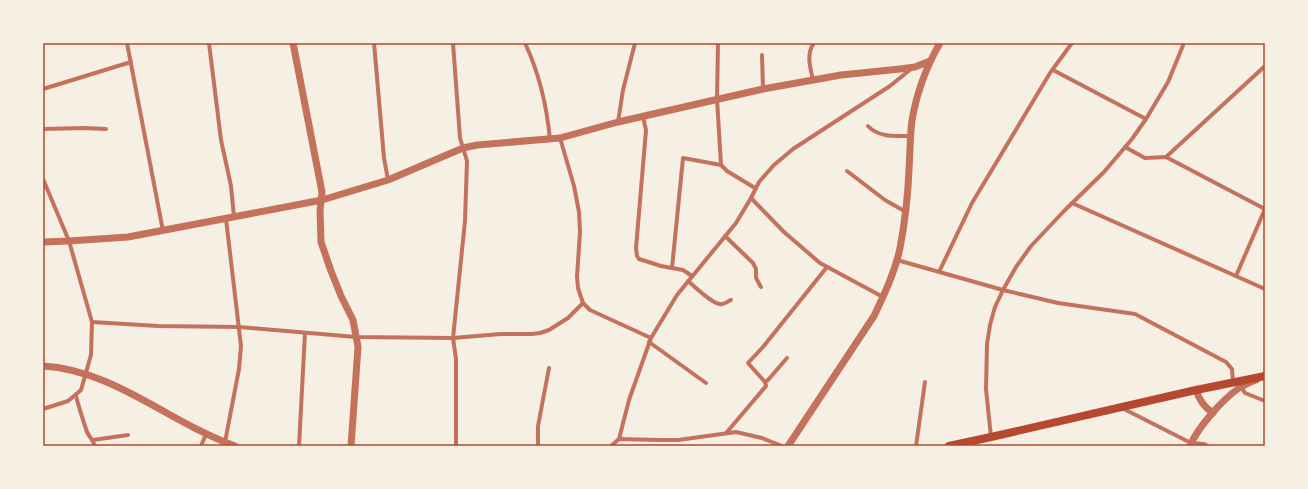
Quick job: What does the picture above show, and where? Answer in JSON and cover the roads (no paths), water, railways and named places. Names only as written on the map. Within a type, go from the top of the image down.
[{"type":"main road","points":[[949,446],[1263,376]]},
{"type":"street","points":[[127,43],[163,231]]},
{"type":"street","points":[[209,43],[221,140],[231,186],[234,217]]},
{"type":"street","points":[[293,43],[322,192],[320,211],[321,242],[331,271],[353,320],[358,347],[351,446]]},
{"type":"street","points":[[374,43],[384,158],[388,180]]},
{"type":"street","points":[[452,43],[460,138],[467,161],[465,221],[453,338],[456,359],[456,446]]},
{"type":"street","points":[[525,43],[533,60],[548,118],[550,140]]},
{"type":"street","points":[[618,122],[623,90],[635,43]]},
{"type":"street","points":[[718,43],[717,99],[721,165],[727,172],[755,188]]},
{"type":"street","points":[[813,80],[809,50],[814,43]]},
{"type":"street","points":[[788,446],[874,316],[897,260],[906,212],[912,120],[924,75],[940,43]]},
{"type":"street","points":[[939,272],[972,203],[1052,70],[1072,43]]},
{"type":"street","points":[[991,437],[986,389],[988,344],[990,325],[995,307],[1003,290],[1016,267],[1031,246],[1104,172],[1146,119],[1168,82],[1184,43]]},
{"type":"street","points":[[762,55],[763,89]]},
{"type":"street","points":[[43,242],[128,237],[322,200],[388,180],[463,148],[477,145],[550,140],[618,122],[763,89],[813,80],[915,67],[930,61]]},
{"type":"street","points":[[43,89],[131,62]]},
{"type":"street","points":[[1166,157],[1265,66]]},
{"type":"street","points":[[611,446],[619,439],[629,400],[650,340],[677,295],[736,223],[751,198],[755,188],[774,165],[793,149],[890,86],[915,67]]},
{"type":"street","points":[[1052,70],[1146,119]]},
{"type":"street","points":[[643,117],[646,130],[636,248],[637,256],[639,259],[683,270],[692,276]]},
{"type":"street","points":[[868,126],[874,132],[881,134],[911,136]]},
{"type":"street","points":[[43,129],[106,129]]},
{"type":"street","points":[[560,138],[574,186],[579,212],[580,232],[577,277],[582,303],[590,310],[650,340],[706,383]]},
{"type":"street","points":[[1125,147],[1145,158],[1166,157],[1265,209],[1236,276]]},
{"type":"street","points":[[672,268],[682,158],[721,165]]},
{"type":"street","points":[[847,170],[885,200],[906,212]]},
{"type":"street","points":[[43,179],[69,241],[92,322],[91,355],[81,390],[76,396],[68,401],[43,409]]},
{"type":"street","points":[[751,198],[784,232],[827,267],[883,297]]},
{"type":"street","points":[[1072,203],[1265,289]]},
{"type":"street","points":[[225,443],[239,369],[241,346],[226,218]]},
{"type":"street","points":[[725,236],[753,263],[756,270],[756,278],[761,287]]},
{"type":"street","points":[[897,260],[1003,290],[1058,303],[1135,314],[1226,362],[1232,369],[1233,383]]},
{"type":"street","points":[[766,382],[748,363],[763,347],[827,267]]},
{"type":"street","points":[[688,281],[718,304],[731,300]]},
{"type":"street","points":[[92,322],[158,326],[239,328],[356,338],[453,338],[501,334],[532,334],[549,330],[568,318],[582,303]]},
{"type":"street","points":[[299,446],[305,333]]},
{"type":"street","points":[[727,432],[762,392],[766,386],[766,382],[787,358]]},
{"type":"street","points":[[43,366],[86,374],[138,397],[206,434],[235,446]]},
{"type":"street","points":[[538,446],[538,426],[548,368]]},
{"type":"street","points":[[1191,444],[1212,413],[1230,395],[1241,387],[1263,376]]},
{"type":"street","points":[[916,446],[925,382]]},
{"type":"street","points":[[1241,387],[1245,394],[1265,401]]},
{"type":"street","points":[[1196,390],[1202,404],[1212,413]]},
{"type":"street","points":[[76,396],[88,435],[93,440],[95,446]]},
{"type":"street","points":[[1122,408],[1191,444],[1204,444],[1208,446]]},
{"type":"street","points":[[619,439],[678,440],[727,432],[736,432],[762,438],[782,446]]},
{"type":"street","points":[[201,446],[206,434]]},
{"type":"street","points":[[93,440],[128,435]]}]
